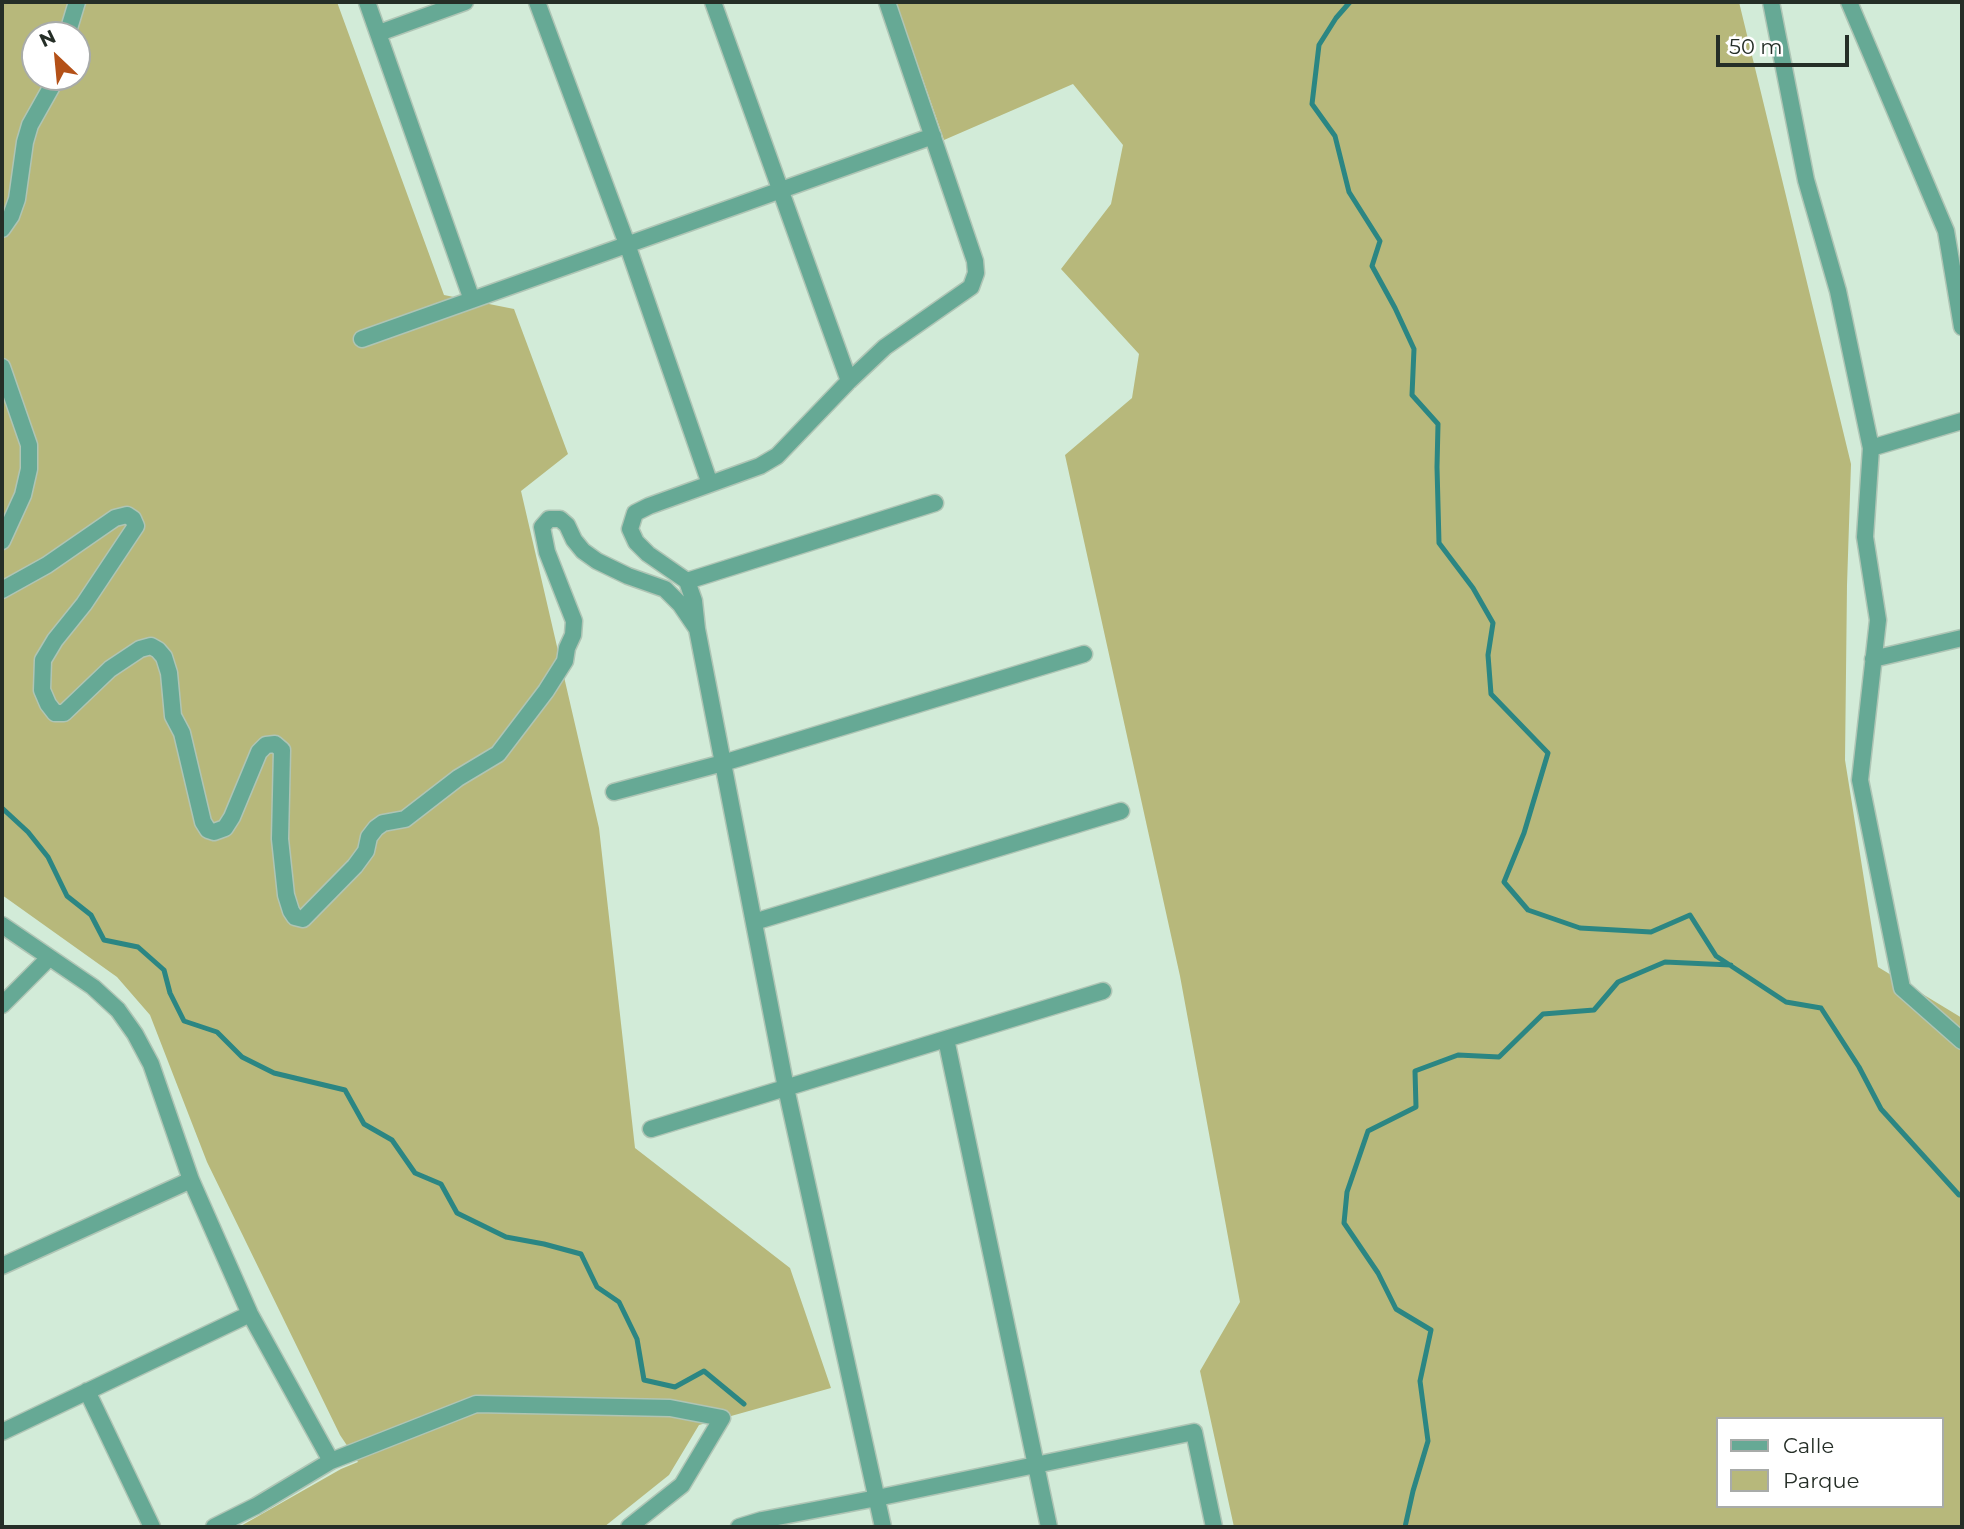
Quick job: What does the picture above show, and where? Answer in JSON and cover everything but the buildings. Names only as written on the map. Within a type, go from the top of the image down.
[{"type":"street","points":[[71,21],[77,2]]},
{"type":"street","points":[[367,2],[472,300]]},
{"type":"street","points":[[379,33],[465,2]]},
{"type":"street","points":[[537,2],[627,244],[710,484]]},
{"type":"street","points":[[713,2],[849,381]]},
{"type":"street","points":[[883,1527],[786,1088],[697,629],[694,601],[687,581],[648,554],[636,542],[630,529],[635,513],[649,506],[760,466],[777,456],[885,347],[971,287],[975,261],[887,2]]},
{"type":"street","points":[[1771,2],[1805,180],[1838,291],[1871,447],[1865,537],[1878,620],[1860,780],[1902,988],[1962,1041]]},
{"type":"street","points":[[1849,2],[1946,231],[1962,327]]},
{"type":"street","points":[[2,229],[11,216],[17,199],[30,125],[49,91]]},
{"type":"street","points":[[362,339],[933,136]]},
{"type":"street","points":[[2,367],[29,445],[29,469],[23,495],[2,541]]},
{"type":"street","points":[[1871,447],[1962,421]]},
{"type":"street","points":[[687,581],[935,503]]},
{"type":"street","points":[[2,590],[47,565],[115,518],[127,515],[133,519],[135,526],[84,604],[55,640],[43,660],[42,690],[55,713],[64,713],[110,669],[140,649],[151,646],[158,650],[164,657],[169,673],[173,716],[182,733],[203,821],[208,830],[214,832],[225,828],[232,817],[259,752],[266,746],[275,744],[282,750],[279,828],[286,895],[290,911],[295,917],[303,919],[355,866],[366,851],[369,837],[376,828],[383,823],[405,819],[458,778],[498,754],[546,691],[565,661],[574,621],[547,552],[542,527],[549,519],[560,519],[567,525],[583,551],[597,561],[665,589],[680,604],[697,629]]},
{"type":"street","points":[[1873,659],[1962,638]]},
{"type":"street","points":[[614,792],[723,763],[1084,654]]},
{"type":"street","points":[[754,922],[1121,811]]},
{"type":"street","points":[[2,925],[101,995],[118,1010],[135,1034],[151,1064],[191,1180],[250,1314],[331,1461]]},
{"type":"street","points":[[2,1005],[49,958]]},
{"type":"street","points":[[651,1129],[1103,991]]},
{"type":"street","points":[[946,1039],[1049,1527]]},
{"type":"street","points":[[2,1266],[191,1180]]},
{"type":"street","points":[[2,1432],[250,1314]]},
{"type":"street","points":[[88,1391],[152,1527]]},
{"type":"street","points":[[214,1527],[256,1506],[331,1461],[476,1404],[670,1408],[722,1418],[682,1485],[629,1527]]},
{"type":"street","points":[[739,1527],[762,1520],[1194,1432],[1214,1527]]},
{"type":"green space","points":[[2,2],[337,2],[444,295],[514,309],[568,454],[521,491],[599,828],[635,1148],[790,1268],[831,1388],[699,1425],[669,1475],[604,1527],[239,1527],[358,1462],[340,1435],[207,1162],[150,1015],[117,977],[2,895]]},
{"type":"green space","points":[[896,2],[1739,2],[1851,464],[1845,760],[1878,967],[1962,1018],[1962,1527],[1234,1527],[1200,1371],[1240,1302],[1180,976],[1065,455],[1132,398],[1139,354],[1061,269],[1111,204],[1123,145],[1073,84],[944,140]]},
{"type":"waterway","points":[[1350,2],[1319,45],[1312,104],[1335,136],[1349,192],[1380,241],[1372,266],[1414,349],[1412,395],[1438,424],[1439,543],[1473,588],[1493,623],[1488,655],[1491,694],[1548,753],[1524,833],[1504,882],[1528,910],[1580,928],[1651,932],[1690,915],[1716,956],[1786,1002],[1821,1008],[1859,1067],[1881,1109],[1959,1195],[1962,1195]]},
{"type":"waterway","points":[[2,808],[28,832],[48,857],[67,896],[91,915],[104,940],[138,947],[164,970],[170,993],[184,1021],[217,1032],[242,1057],[274,1073],[345,1090],[364,1124],[392,1140],[415,1173],[441,1184],[457,1213],[506,1237],[581,1254],[597,1287],[619,1302],[637,1339],[644,1380],[675,1387],[704,1371],[744,1404]]},
{"type":"waterway","points":[[1405,1527],[1428,1441],[1420,1381],[1431,1330],[1396,1309],[1378,1273],[1344,1223],[1347,1192],[1368,1131],[1416,1107],[1415,1071],[1458,1055],[1499,1057],[1543,1014],[1594,1010],[1618,982],[1665,962],[1731,965]]}]
